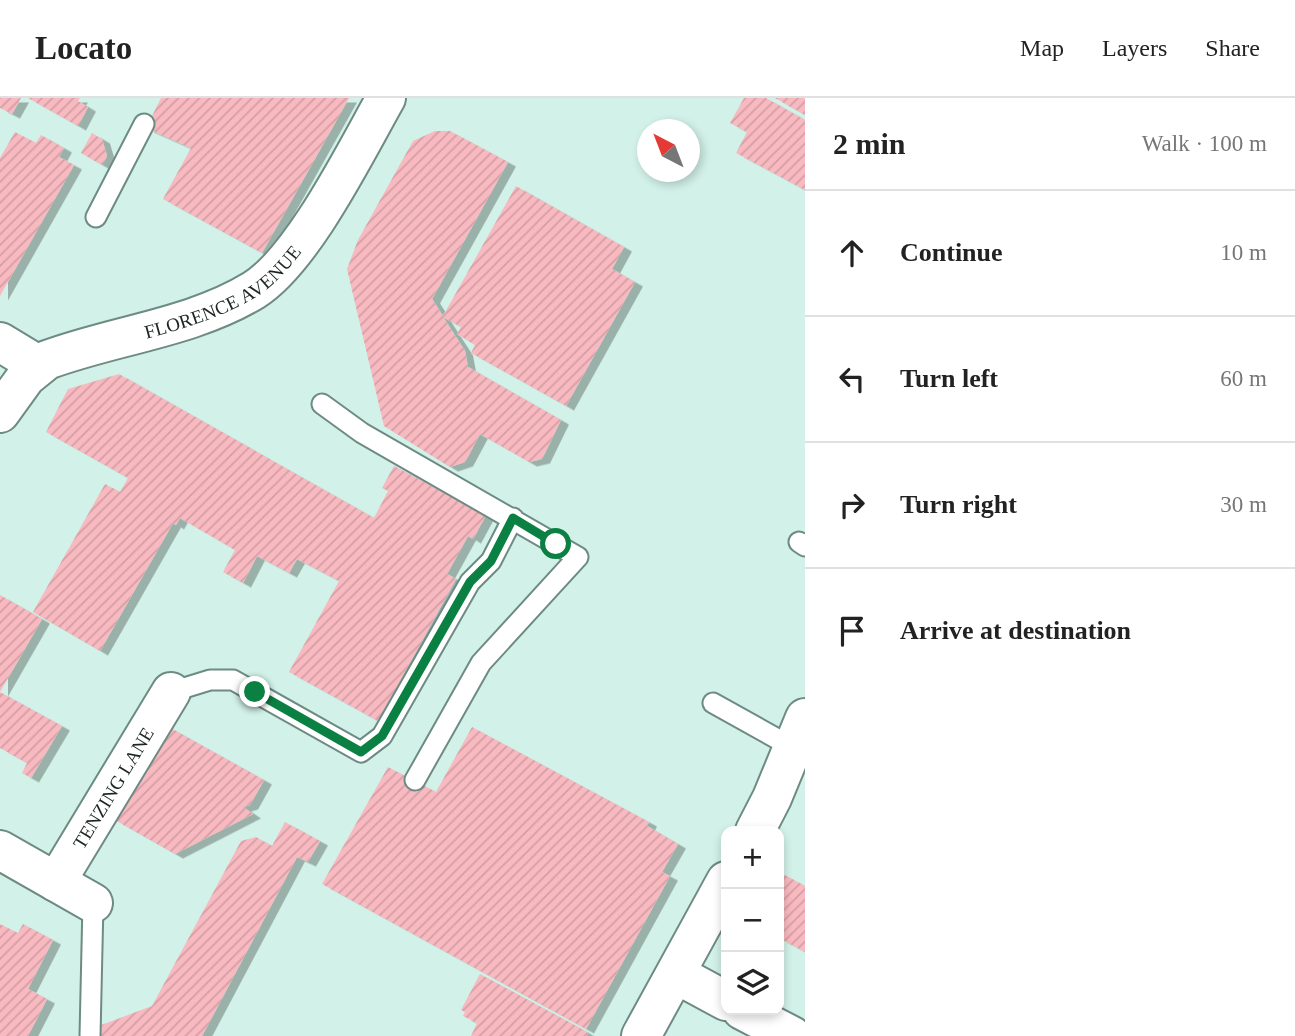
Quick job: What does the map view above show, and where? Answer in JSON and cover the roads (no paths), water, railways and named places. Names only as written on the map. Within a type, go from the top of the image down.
[{"type":"street","name":"FLORENCE AVENUE","points":[[0,413],[16,388],[38,365],[64,354],[214,310],[255,289],[270,278],[306,236],[386,98]]},
{"type":"street","points":[[0,342],[38,365]]},
{"type":"street","name":"TENZING LANE","points":[[56,882],[171,692]]},
{"type":"street","points":[[758,826],[799,732]]},
{"type":"street","points":[[0,850],[93,903]]},
{"type":"street","points":[[641,1036],[722,889]]},
{"type":"street","points":[[676,974],[721,998]]},
{"type":"street","points":[[752,1015],[792,1036]]},
{"type":"lane","points":[[96,217],[144,124]]},
{"type":"lane","points":[[322,404],[362,433],[578,557],[481,663],[415,780]]},
{"type":"lane","points":[[171,692],[210,680],[233,680],[361,752],[382,736],[470,582],[491,561],[513,518]]},
{"type":"lane","points":[[713,702],[799,732]]},
{"type":"lane","points":[[90,1036],[93,903]]}]
